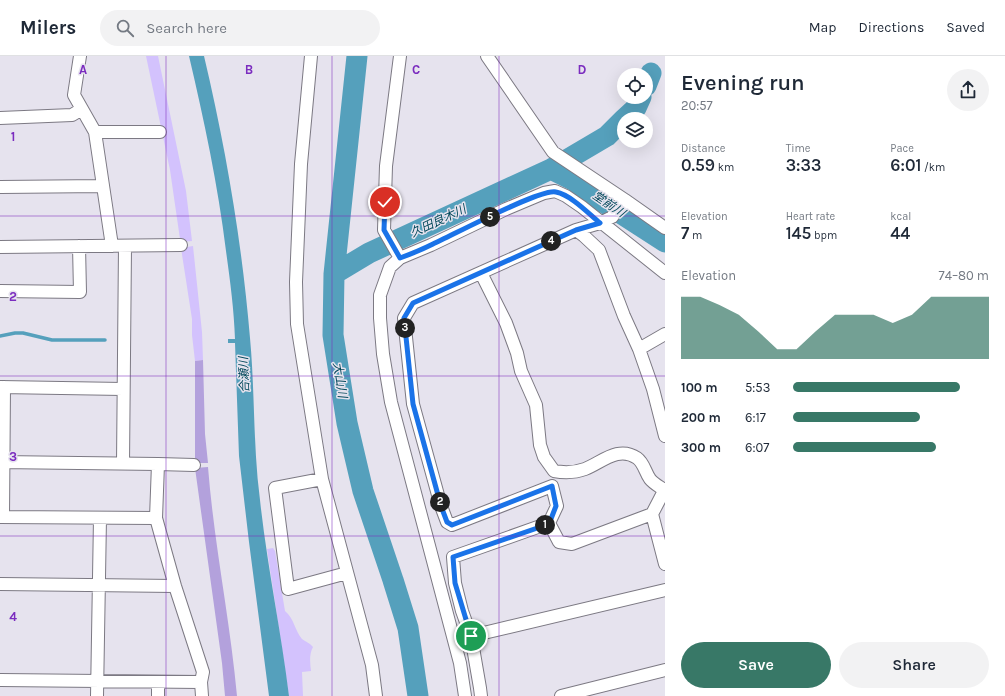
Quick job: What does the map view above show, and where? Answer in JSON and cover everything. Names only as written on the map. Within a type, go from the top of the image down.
[{"type":"street","points":[[80,56],[74,95],[95,132],[112,246]]},
{"type":"street","points":[[311,56],[302,164],[296,302],[297,324],[322,479],[372,665],[376,696]]},
{"type":"street","points":[[400,56],[386,166],[384,230],[400,258]]},
{"type":"street","points":[[487,56],[553,152],[665,228]]},
{"type":"street","points":[[0,118],[72,115],[82,109]]},
{"type":"street","points":[[95,132],[160,132]]},
{"type":"street","points":[[0,187],[103,186]]},
{"type":"street","points":[[464,696],[460,663],[404,454],[383,354],[380,295],[390,267],[400,258],[431,246],[506,209],[544,193],[555,191],[566,196],[665,273]]},
{"type":"street","points":[[481,696],[471,636],[455,583],[453,557],[549,524],[556,506],[552,486],[452,525],[447,522],[441,506],[413,404],[404,318],[413,303],[576,230],[600,223],[612,217],[625,200]]},
{"type":"street","points":[[576,230],[599,250],[639,349],[653,389],[665,436]]},
{"type":"street","points":[[0,247],[181,245]]},
{"type":"street","points":[[0,291],[80,292],[79,246]]},
{"type":"street","points":[[123,464],[125,246]]},
{"type":"street","points":[[482,273],[506,322],[517,353],[521,371],[536,405],[540,445],[544,457],[554,471],[569,473],[585,469],[610,456],[624,453],[636,458],[644,465],[650,479],[665,490],[652,514],[572,544],[559,542],[549,524]]},
{"type":"street","points":[[639,349],[665,334]]},
{"type":"street","points":[[123,389],[2,387],[1,517],[156,518]]},
{"type":"street","points":[[2,462],[194,465]]},
{"type":"street","points":[[158,464],[156,518],[175,586],[203,672],[201,682],[202,696]]},
{"type":"street","points":[[322,479],[274,488],[288,589],[347,573]]},
{"type":"street","points":[[652,514],[662,540],[665,564]]},
{"type":"street","points":[[97,696],[100,518]]},
{"type":"street","points":[[0,584],[175,586]]},
{"type":"street","points":[[471,636],[665,590]]},
{"type":"street","points":[[561,696],[665,670]]},
{"type":"street","points":[[0,680],[201,682]]},
{"type":"street","points":[[158,682],[158,696]]},
{"type":"shaded area","points":[[146,56],[158,56],[186,191],[192,241],[181,242],[180,239],[170,170]]},
{"type":"shaded area","points":[[193,246],[202,332],[203,360],[195,361],[192,319],[181,248]]},
{"type":"shaded area","points":[[203,360],[205,434],[208,463],[195,463],[195,361]]},
{"type":"shaded area","points":[[208,467],[214,524],[237,696],[225,696],[222,663],[195,468]]},
{"type":"shaded area","points":[[273,548],[275,551],[285,611],[302,639],[313,647],[310,656],[311,671],[302,672],[303,696],[289,696],[267,549]]},
{"type":"water","name":"合瀬川","points":[[189,56],[204,56],[226,161],[238,232],[250,338],[256,460],[260,500],[266,549],[289,696],[269,696],[239,456],[235,343],[228,343],[228,339],[235,339],[234,317],[223,226],[215,177]]},
{"type":"waterway","name":"大山川","points":[[357,56],[334,274],[333,335],[347,423],[363,491],[408,628],[418,696]]},
{"type":"waterway","name":"久田良木川","points":[[632,112],[638,104]]},
{"type":"waterway","name":"久田良木川","points":[[334,274],[369,253],[551,169],[607,136],[617,126]]},
{"type":"waterway","name":"堂前川","points":[[551,169],[573,180],[603,202],[665,242]]},
{"type":"waterway","points":[[0,336],[23,333],[52,340],[105,340]]},
{"type":"route","points":[[385,202],[384,230],[400,258],[431,246],[506,209],[544,193],[555,191],[566,196],[600,223],[576,230],[413,303],[404,318],[413,404],[441,506],[447,522],[452,525],[552,486],[556,506],[549,524],[453,557],[455,583],[462,611],[471,636]]}]
